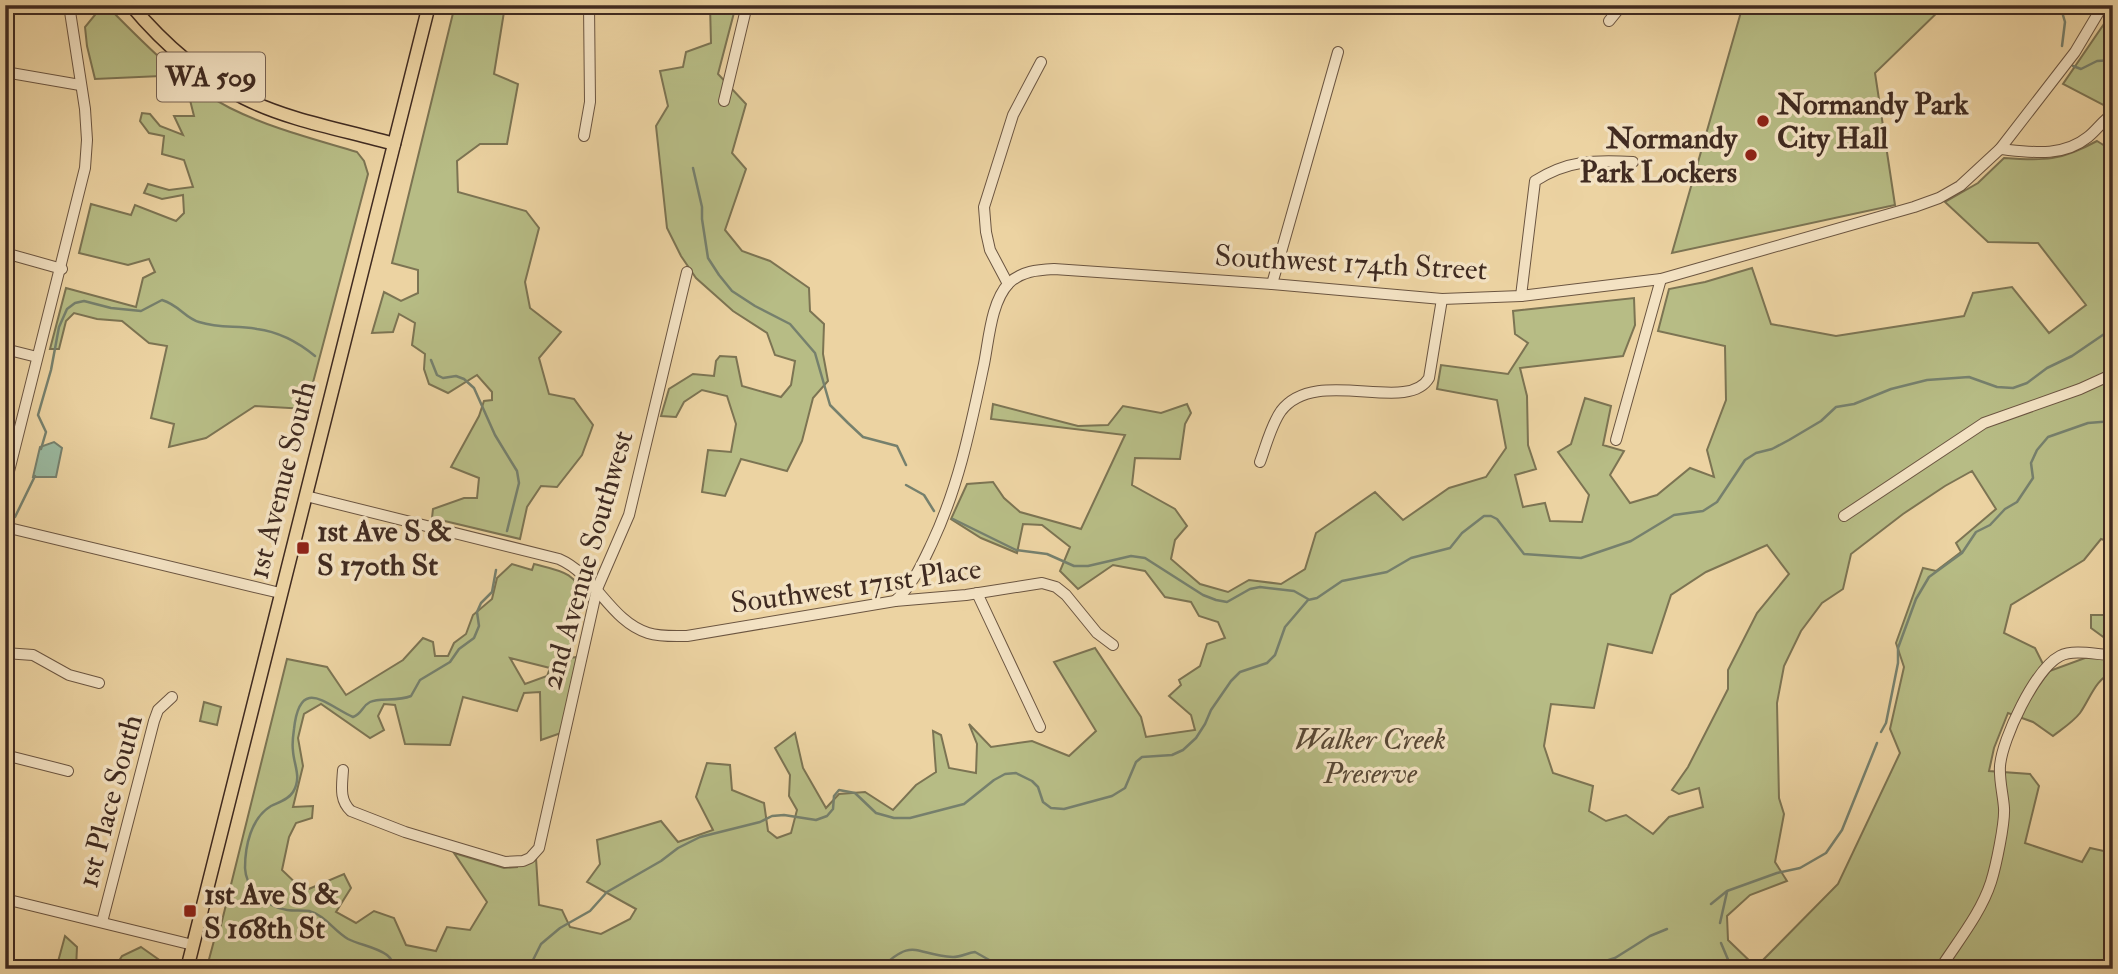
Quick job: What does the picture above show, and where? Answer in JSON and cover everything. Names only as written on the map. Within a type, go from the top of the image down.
[{"type":"main road","name":"WA 509","points":[[131,5],[171,48],[243,97],[287,115],[394,144]]},
{"type":"main road","name":"1st Avenue South","points":[[187,969],[429,5]]},
{"type":"street","points":[[584,136],[590,102],[589,5]]},
{"type":"street","points":[[724,101],[747,5]]},
{"type":"street","points":[[1609,21],[1622,5]]},
{"type":"street","name":"Southwest 174th Street","points":[[1008,284],[1020,275],[1034,270],[1054,269],[1442,299],[1521,296],[1661,279],[1939,198],[1960,187],[2000,149],[2075,52],[2103,5]]},
{"type":"street","points":[[5,487],[62,269],[85,168],[87,140],[68,6]]},
{"type":"street","points":[[1272,284],[1338,52]]},
{"type":"street","points":[[895,601],[905,592],[923,563],[950,499],[967,446],[994,315],[1008,284],[990,250],[984,207],[1013,115],[1041,62]]},
{"type":"street","points":[[5,72],[80,85]]},
{"type":"street","points":[[2000,149],[2035,153],[2070,148],[2085,139],[2113,114]]},
{"type":"street","points":[[1521,296],[1535,181],[1567,165],[1593,160],[1633,162]]},
{"type":"street","points":[[5,253],[62,269]]},
{"type":"street","name":"2nd Avenue Southwest","points":[[342,771],[342,798],[344,805],[351,811],[405,832],[505,862],[530,858],[539,848],[597,589],[628,515],[687,272]]},
{"type":"street","points":[[1616,440],[1661,279]]},
{"type":"street","points":[[1260,462],[1281,412],[1303,393],[1317,390],[1402,392],[1417,390],[1424,385],[1429,378],[1442,299]]},
{"type":"street","points":[[5,349],[37,357]]},
{"type":"street","points":[[1844,516],[1984,424],[2113,374]]},
{"type":"street","name":"Southwest 171st Place","points":[[306,496],[550,557],[571,565],[627,623],[648,633],[687,636],[895,601],[1049,584],[1066,595],[1097,633],[1113,645]]},
{"type":"street","points":[[5,527],[280,593]]},
{"type":"street","points":[[977,593],[1040,727]]},
{"type":"street","points":[[5,653],[33,654],[69,675],[99,683]]},
{"type":"street","points":[[1940,969],[1966,930],[1991,883],[2005,812],[2000,774],[2003,750],[2017,714],[2038,679],[2054,661],[2069,653],[2113,655]]},
{"type":"street","name":"1st Place South","points":[[102,922],[154,721],[158,710],[172,697]]},
{"type":"street","points":[[5,755],[68,771]]},
{"type":"street","points":[[5,899],[193,945]]},
{"type":"street","points":[[2102,969],[2113,959]]},
{"type":"green space","points":[[103,5],[164,61],[212,98],[292,133],[357,152],[364,161],[368,174],[306,409],[255,406],[206,438],[169,447],[174,424],[151,418],[167,346],[149,343],[122,321],[97,319],[74,313],[66,321],[59,349],[50,349],[66,288],[136,307],[143,278],[155,272],[149,259],[128,265],[79,253],[91,204],[131,215],[135,205],[176,221],[184,213],[183,195],[162,199],[144,193],[148,184],[169,190],[193,187],[184,160],[162,154],[164,136],[149,133],[140,121],[142,113],[150,114],[160,126],[183,135],[174,116],[194,116],[189,96],[161,76],[95,79],[85,27]]},
{"type":"green space","points":[[455,5],[481,5],[504,12],[494,74],[518,84],[507,144],[480,144],[457,161],[458,192],[526,211],[539,228],[525,282],[530,308],[561,332],[539,358],[549,394],[574,399],[593,425],[582,455],[557,487],[541,486],[527,507],[520,539],[432,518],[433,509],[464,498],[477,498],[479,478],[451,467],[479,416],[484,401],[492,400],[492,392],[477,375],[448,393],[429,384],[424,369],[425,354],[412,345],[415,323],[399,314],[393,332],[372,333],[384,292],[401,301],[418,293],[418,270],[392,263]]},
{"type":"green space","points":[[710,5],[736,5],[718,74],[746,104],[732,153],[746,169],[725,230],[742,251],[770,261],[809,288],[810,311],[824,324],[823,354],[828,381],[813,398],[802,441],[787,471],[741,459],[725,496],[702,492],[708,450],[731,452],[736,424],[727,396],[702,390],[684,402],[676,417],[661,416],[669,389],[693,374],[714,376],[716,361],[720,356],[736,357],[742,386],[781,397],[791,385],[795,361],[775,355],[767,333],[733,311],[696,278],[667,228],[656,126],[668,106],[660,71],[683,67],[686,52],[711,43]]},
{"type":"green space","points":[[1743,5],[1945,5],[1875,73],[1895,205],[1672,253]]},
{"type":"green space","points":[[2106,21],[2113,24],[2113,106],[2109,108],[2063,84]]},
{"type":"green space","name":"Walker Creek Preserve","points":[[2097,141],[2113,151],[2113,543],[2101,539],[2084,560],[2011,605],[2004,633],[2035,648],[2047,672],[2085,658],[2113,653],[2113,673],[2097,684],[2077,716],[2053,736],[2033,722],[2008,713],[1994,748],[1989,771],[2030,774],[2039,786],[2025,843],[2082,862],[2090,848],[2104,851],[2113,887],[2113,969],[230,969],[208,963],[215,937],[218,937],[287,659],[327,667],[346,695],[403,660],[423,638],[433,642],[435,656],[448,656],[454,643],[466,634],[473,615],[492,599],[497,578],[512,564],[532,570],[534,564],[572,578],[581,590],[583,599],[569,658],[577,657],[561,733],[541,740],[540,692],[524,693],[517,711],[463,697],[450,745],[405,744],[395,705],[384,704],[378,716],[384,730],[370,738],[321,704],[304,714],[298,738],[303,766],[293,807],[313,806],[312,818],[296,823],[289,837],[282,870],[304,891],[344,874],[351,888],[336,912],[356,923],[374,911],[394,918],[406,945],[436,951],[447,927],[470,930],[487,902],[454,853],[504,868],[517,867],[536,858],[539,905],[562,910],[570,927],[601,934],[630,919],[636,909],[587,882],[600,864],[597,840],[661,821],[678,842],[713,830],[696,797],[707,763],[730,765],[732,790],[764,803],[768,831],[777,838],[791,833],[797,810],[789,796],[790,775],[775,748],[795,733],[803,768],[826,808],[839,794],[865,792],[893,810],[916,785],[936,772],[933,731],[941,735],[949,768],[976,773],[977,744],[969,724],[991,747],[1032,741],[1069,756],[1096,731],[1054,662],[1095,648],[1141,717],[1146,737],[1195,730],[1191,715],[1169,696],[1181,685],[1179,680],[1200,666],[1207,644],[1225,638],[1218,622],[1199,616],[1191,602],[1165,597],[1145,571],[1113,565],[1078,589],[1060,571],[1070,547],[1042,525],[1023,524],[1017,553],[981,538],[951,519],[967,484],[993,482],[1004,498],[1020,512],[1081,529],[1125,435],[991,419],[993,404],[1078,426],[1108,425],[1123,406],[1161,413],[1187,404],[1191,413],[1185,424],[1180,459],[1135,458],[1132,485],[1175,509],[1187,526],[1175,540],[1171,559],[1200,584],[1228,592],[1249,580],[1281,584],[1305,569],[1316,533],[1375,492],[1403,520],[1449,488],[1486,477],[1506,448],[1497,400],[1437,389],[1441,365],[1508,374],[1528,343],[1515,334],[1513,311],[1634,298],[1635,325],[1623,356],[1520,368],[1527,396],[1528,445],[1536,469],[1515,475],[1523,507],[1545,503],[1550,521],[1582,522],[1589,495],[1558,452],[1571,444],[1585,398],[1611,406],[1603,445],[1624,451],[1610,475],[1630,503],[1657,495],[1690,468],[1714,477],[1707,450],[1726,400],[1725,346],[1658,331],[1669,289],[1752,268],[1771,324],[1836,336],[1964,316],[1973,293],[2012,287],[2049,333],[2086,305],[2038,243],[1988,242],[1945,202],[1978,183],[2004,158],[2052,158],[2073,153]],"holes":[[[1972,471],[1996,509],[1956,543],[1961,552],[1936,571],[1923,568],[1896,643],[1904,667],[1890,729],[1900,753],[1838,884],[1756,967],[1728,940],[1727,916],[1750,895],[1787,881],[1775,862],[1784,814],[1779,798],[1777,703],[1784,666],[1801,631],[1822,603],[1843,589],[1851,554],[1945,486]],[[1767,545],[1789,574],[1757,613],[1728,670],[1728,689],[1688,767],[1672,790],[1679,794],[1699,788],[1703,807],[1669,817],[1653,834],[1626,815],[1606,821],[1589,811],[1593,786],[1553,773],[1544,746],[1551,704],[1594,708],[1608,644],[1652,653],[1671,595],[1706,572]],[[510,658],[550,668],[547,676],[525,684]]]},
{"type":"green space","points":[[2091,615],[2106,615],[2113,621],[2113,644],[2091,628]]},
{"type":"green space","points":[[204,702],[221,707],[217,725],[200,721]]},
{"type":"green space","points":[[65,936],[77,947],[76,969],[56,969]]},
{"type":"green space","points":[[141,947],[165,964],[164,969],[114,969],[122,956]]},
{"type":"shaded area","points":[[54,442],[62,448],[56,477],[33,477],[40,447]]},
{"type":"waterway","points":[[2060,5],[2065,22],[2062,46]]},
{"type":"waterway","points":[[2073,66],[2081,69],[2097,61],[2113,60]]},
{"type":"waterway","points":[[693,168],[702,207],[708,258],[719,275],[732,291],[790,324],[815,353],[830,405],[863,437],[897,446],[906,465]]},
{"type":"waterway","points":[[41,449],[46,432],[38,415],[51,370],[59,327],[67,309],[75,303],[84,301],[111,308],[141,311],[162,300],[199,322],[281,335],[315,356]]},
{"type":"waterway","points":[[523,969],[532,962],[541,944],[560,928],[590,911],[607,892],[678,848],[700,837],[760,822],[772,816],[816,820],[827,816],[833,809],[834,796],[839,790],[855,793],[876,813],[894,818],[910,818],[964,804],[1005,774],[1016,773],[1032,781],[1038,787],[1043,802],[1051,808],[1064,809],[1112,796],[1125,788],[1136,762],[1142,757],[1172,755],[1183,750],[1196,738],[1231,681],[1240,672],[1267,663],[1275,655],[1285,627],[1308,600],[1317,598],[1342,581],[1387,572],[1411,558],[1450,548],[1462,533],[1484,516],[1497,519],[1524,554],[1581,558],[1631,541],[1674,515],[1703,511],[1717,502],[1745,460],[1789,440],[1821,421],[1836,407],[1854,404],[1891,389],[1927,380],[1969,377],[1997,387],[2013,388],[2027,383],[2113,328]]},
{"type":"waterway","points":[[431,360],[437,375],[443,378],[456,376],[474,388],[495,435],[517,471],[519,483],[507,531]]},
{"type":"waterway","points":[[1881,732],[1886,723],[1898,663],[1898,648],[1916,599],[1929,577],[1962,553],[1976,532],[1990,525],[2005,509],[2017,502],[2033,478],[2031,463],[2037,450],[2048,437],[2088,423],[2113,421]]},
{"type":"waterway","points":[[15,517],[35,476]]},
{"type":"waterway","points":[[906,485],[924,495],[934,511]]},
{"type":"waterway","points":[[953,519],[1016,550],[1047,554],[1074,566],[1088,566],[1131,556],[1145,558],[1203,595],[1216,600],[1227,602],[1250,589],[1260,587],[1294,591],[1308,599]]},
{"type":"waterway","points":[[5,561],[11,536]]},
{"type":"waterway","points":[[395,969],[387,955],[348,939],[315,913],[279,908],[259,896],[246,876],[248,842],[254,825],[264,811],[289,797],[296,787],[293,740],[297,712],[302,703],[308,698],[316,698],[353,717],[374,701],[411,696],[420,680],[450,662],[459,649],[474,638],[479,626],[477,612],[481,603],[492,592],[496,570]]},
{"type":"waterway","points":[[5,603],[8,610],[5,621]]},
{"type":"waterway","points":[[1711,904],[1727,891],[1777,873],[1800,868],[1826,853],[1842,830],[1877,743]]},
{"type":"waterway","points":[[1720,923],[1727,892]]},
{"type":"waterway","points":[[1580,969],[1615,958],[1650,936],[1667,929]]},
{"type":"waterway","points":[[1721,943],[1732,969]]},
{"type":"waterway","points":[[880,969],[908,950],[953,957],[975,952],[1000,966],[1014,969]]},
{"type":"waterway","points":[[788,969],[807,964],[826,969]]},
{"type":"place","name":"Normandy Park City Hall","points":[[1763,121]]},
{"type":"place","name":"Normandy Park Lockers","points":[[1751,155]]},
{"type":"place","name":"1st Ave S & S 170th St","points":[[303,548]]},
{"type":"place","name":"1st Ave S & S 168th St","points":[[190,911]]}]
